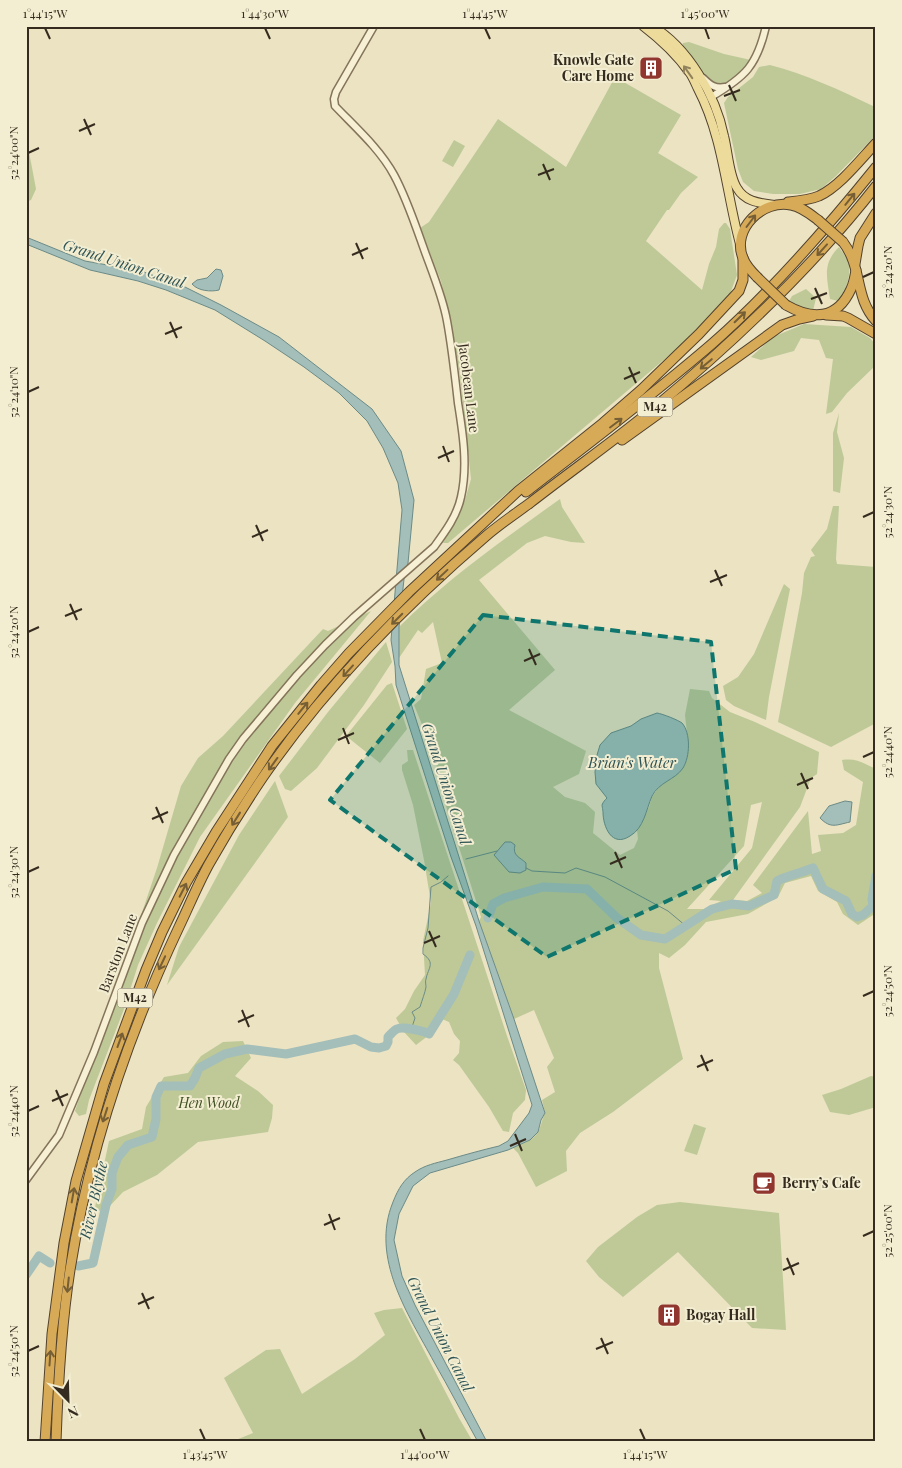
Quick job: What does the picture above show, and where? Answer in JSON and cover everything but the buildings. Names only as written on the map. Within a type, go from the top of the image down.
[{"type":"highway","points":[[441,562],[518,492],[641,390],[739,292],[744,280],[741,248],[745,228],[753,216],[761,210],[777,204],[811,198],[827,191],[846,175],[876,143]]},
{"type":"highway","name":"M42","points":[[45,1442],[52,1334],[64,1243],[76,1181],[104,1084],[162,932],[186,883],[253,773],[321,685],[378,622],[441,562],[484,525],[646,400],[715,341],[785,273],[848,202],[876,166]]},
{"type":"highway","name":"M42","points":[[56,1442],[59,1377],[70,1273],[80,1219],[101,1129],[122,1063],[155,977],[208,866],[262,778],[327,694],[413,603],[490,533],[653,409],[721,350],[792,283],[876,186]]},
{"type":"highway","points":[[777,204],[796,206],[804,210],[843,242],[850,252],[856,267],[863,302],[876,321]]},
{"type":"highway","points":[[459,560],[528,511],[629,434],[782,325],[834,310],[847,297],[852,288],[858,244],[876,213]]},
{"type":"highway","points":[[743,258],[757,277],[786,305],[797,311],[818,315],[843,316],[876,334]]},
{"type":"main road","points":[[643,26],[690,73],[704,101],[720,152],[732,216],[741,248]]},
{"type":"main road","points":[[652,26],[675,44],[699,75],[711,97],[723,129],[732,178],[737,189],[750,200],[777,204]]},
{"type":"main road","points":[[711,97],[709,104],[720,139],[720,152]]},
{"type":"street","name":"Jacobean Lane","points":[[243,739],[325,645],[434,547],[455,515],[461,498],[464,455],[447,319],[433,275],[419,235],[393,174],[377,151],[335,106],[336,92],[374,26]]},
{"type":"street","points":[[716,110],[720,95],[752,63],[762,42],[766,26]]},
{"type":"street","points":[[699,75],[716,88],[728,87]]},
{"type":"street","points":[[711,97],[728,87]]},
{"type":"street","name":"Barston Lane","points":[[26,1180],[54,1142],[62,1127],[94,1052],[142,923],[174,855],[229,759],[243,739]]},
{"type":"highlighted area","points":[[483,615],[711,642],[736,869],[547,957],[330,800]]},
{"type":"green space","points":[[689,42],[724,54],[751,60],[736,79],[728,84],[720,84],[712,81],[705,75],[682,46],[683,43]]},
{"type":"green space","points":[[770,65],[835,88],[873,106],[876,104],[876,112],[873,114],[876,123],[876,135],[821,189],[800,194],[773,194],[754,191],[743,182],[738,169],[724,103],[728,97],[753,77],[759,67]]},
{"type":"green space","points":[[615,77],[681,115],[658,153],[698,177],[667,210],[646,241],[702,290],[716,247],[719,229],[726,223],[730,229],[737,275],[730,294],[686,341],[448,543],[443,543],[465,500],[471,479],[460,376],[450,317],[441,281],[420,228],[429,222],[498,119],[566,167]]},
{"type":"green space","points":[[26,136],[36,189],[31,200],[26,202]]},
{"type":"green space","points":[[454,140],[465,146],[453,167],[442,161]]},
{"type":"green space","points":[[839,247],[849,265],[849,275],[847,284],[838,301],[830,299],[827,271],[830,259]]},
{"type":"green space","points":[[806,289],[816,298],[813,311],[803,311],[788,303],[792,296]]},
{"type":"green space","points":[[804,324],[851,327],[870,338],[876,345],[876,365],[847,393],[832,412],[826,414],[833,359],[826,358],[819,340],[801,338],[794,351],[761,360],[751,357],[773,337]]},
{"type":"green space","points":[[839,413],[837,432],[844,458],[840,493],[833,491],[833,433]]},
{"type":"green space","points":[[560,499],[562,507],[585,543],[545,536],[527,543],[479,580],[555,670],[509,710],[586,751],[579,774],[553,787],[565,797],[585,803],[595,812],[593,833],[620,855],[634,848],[638,839],[637,830],[652,797],[664,782],[676,775],[688,742],[685,715],[690,689],[709,691],[712,698],[730,712],[819,752],[817,774],[811,778],[800,807],[733,900],[747,901],[762,893],[753,885],[808,811],[812,854],[821,851],[818,835],[843,833],[856,825],[863,782],[844,770],[842,760],[852,760],[860,761],[876,769],[876,913],[858,925],[843,914],[837,902],[818,891],[811,876],[785,883],[778,897],[748,914],[706,922],[685,945],[669,958],[659,953],[659,968],[683,1059],[613,1112],[580,1133],[566,1151],[567,1171],[536,1187],[518,1153],[513,1148],[530,1140],[539,1130],[545,1113],[542,1100],[555,1092],[547,1067],[554,1058],[534,1010],[514,1019],[479,921],[481,917],[441,790],[435,756],[414,705],[421,699],[426,669],[442,663],[433,622],[422,633],[418,630],[399,658],[399,627],[456,576]],"holes":[[[762,802],[752,848],[709,900],[721,901],[704,909],[687,909],[744,846],[751,805]]]},
{"type":"green space","points":[[833,506],[839,506],[837,564],[876,567],[876,723],[831,747],[778,722],[804,573],[811,557],[815,556],[811,550],[827,529]]},
{"type":"green space","points":[[784,584],[790,589],[766,720],[734,706],[726,700],[723,686],[738,677],[754,654]]},
{"type":"green space","points":[[371,611],[295,703],[200,837],[138,965],[124,1009],[89,1100],[86,1114],[79,1116],[75,1111],[157,868],[181,786],[198,758],[223,736],[323,629],[328,631]]},
{"type":"green space","points":[[386,642],[392,662],[364,705],[317,768],[291,791],[285,789],[279,776],[328,712]]},
{"type":"green space","points":[[392,683],[407,729],[380,763],[346,736],[387,685]]},
{"type":"green space","points":[[407,750],[413,750],[526,1090],[525,1100],[513,1113],[509,1132],[503,1131],[489,1107],[459,1065],[453,1060],[459,1053],[460,1041],[454,1034],[449,1022],[442,1019],[437,1029],[416,1045],[404,1032],[396,1018],[405,1009],[425,975],[423,941],[431,903],[413,805],[402,770],[402,765],[408,761]]},
{"type":"green space","points":[[275,781],[288,817],[167,985],[179,947],[239,835]]},
{"type":"green space","name":"Hen Wood","points":[[243,1041],[251,1058],[235,1076],[258,1091],[273,1105],[268,1132],[198,1142],[157,1175],[123,1192],[107,1209],[94,1212],[109,1141],[142,1129],[146,1107],[164,1077],[188,1073],[201,1056],[223,1042]]},
{"type":"green space","points":[[871,1076],[876,1077],[876,1107],[849,1115],[830,1112],[822,1095]]},
{"type":"green space","points":[[694,1124],[706,1128],[697,1155],[684,1151]]},
{"type":"green space","points":[[680,1202],[779,1213],[786,1330],[752,1328],[678,1252],[623,1297],[599,1277],[586,1261],[598,1247],[637,1217],[657,1205]]},
{"type":"green space","points":[[402,1308],[473,1442],[231,1442],[253,1433],[224,1378],[266,1350],[280,1349],[302,1394],[355,1359],[385,1335],[374,1313]]},
{"type":"water","points":[[26,237],[85,261],[141,271],[183,286],[279,337],[372,409],[401,451],[414,500],[399,627],[399,665],[479,921],[545,1113],[538,1132],[530,1140],[508,1150],[430,1173],[413,1186],[399,1214],[394,1240],[402,1276],[415,1305],[487,1442],[478,1442],[413,1325],[395,1285],[389,1265],[386,1244],[387,1223],[393,1202],[399,1189],[411,1175],[427,1166],[499,1146],[508,1141],[529,1113],[532,1105],[476,926],[451,857],[396,685],[391,640],[402,510],[398,483],[383,448],[367,421],[339,393],[265,341],[215,310],[138,281],[90,270],[26,244]]},
{"type":"water","points":[[216,269],[221,270],[223,276],[219,290],[205,290],[192,284],[197,280],[207,278]]},
{"type":"water","name":"Brian's Water","points":[[657,713],[682,723],[685,727],[688,739],[687,758],[680,772],[655,791],[644,818],[635,833],[624,839],[614,838],[607,829],[603,818],[602,805],[607,798],[596,784],[595,772],[600,745],[611,733],[631,726],[641,719]]},
{"type":"water","points":[[845,801],[852,802],[850,822],[831,825],[820,818],[829,806]]},
{"type":"water","points":[[505,842],[511,842],[515,845],[514,849],[517,856],[526,863],[526,870],[520,873],[509,872],[494,855]]},
{"type":"waterway","points":[[466,859],[497,851]]},
{"type":"waterway","points":[[526,868],[532,871],[565,873],[576,868],[605,877],[668,911],[686,926]]},
{"type":"waterway","name":"River Blythe","points":[[488,918],[493,904],[504,898],[543,887],[587,889],[617,918],[641,935],[665,939],[712,909],[732,904],[749,906],[774,895],[777,881],[813,868],[823,889],[846,901],[852,914],[857,917],[863,915],[873,906],[872,899],[876,876]]},
{"type":"waterway","points":[[411,1030],[415,1018],[412,1012],[420,1007],[426,989],[426,980],[430,966],[429,960],[423,954],[423,948],[428,928],[431,887],[448,876]]},
{"type":"waterway","name":"River Blythe","points":[[78,1266],[93,1263],[106,1205],[112,1189],[112,1173],[118,1157],[128,1145],[152,1137],[156,1119],[156,1097],[161,1086],[190,1086],[199,1068],[225,1054],[247,1049],[286,1054],[355,1039],[371,1047],[379,1048],[386,1046],[388,1037],[400,1028],[413,1029],[429,1034],[454,994],[470,955]]},
{"type":"waterway","name":"River Blythe","points":[[26,1275],[39,1256],[50,1263]]},
{"type":"place","name":"Knowle Gate Care Home","points":[[651,68]]},
{"type":"place","name":"Berry’s Cafe","points":[[764,1183]]},
{"type":"place","name":"Bogay Hall","points":[[669,1315]]},
{"type":"water label","name":"Grand Union Canal","points":[[124,264]]},
{"type":"water label","name":"Grand Union Canal","points":[[446,784]]},
{"type":"water label","name":"Grand Union Canal","points":[[440,1334]]}]
